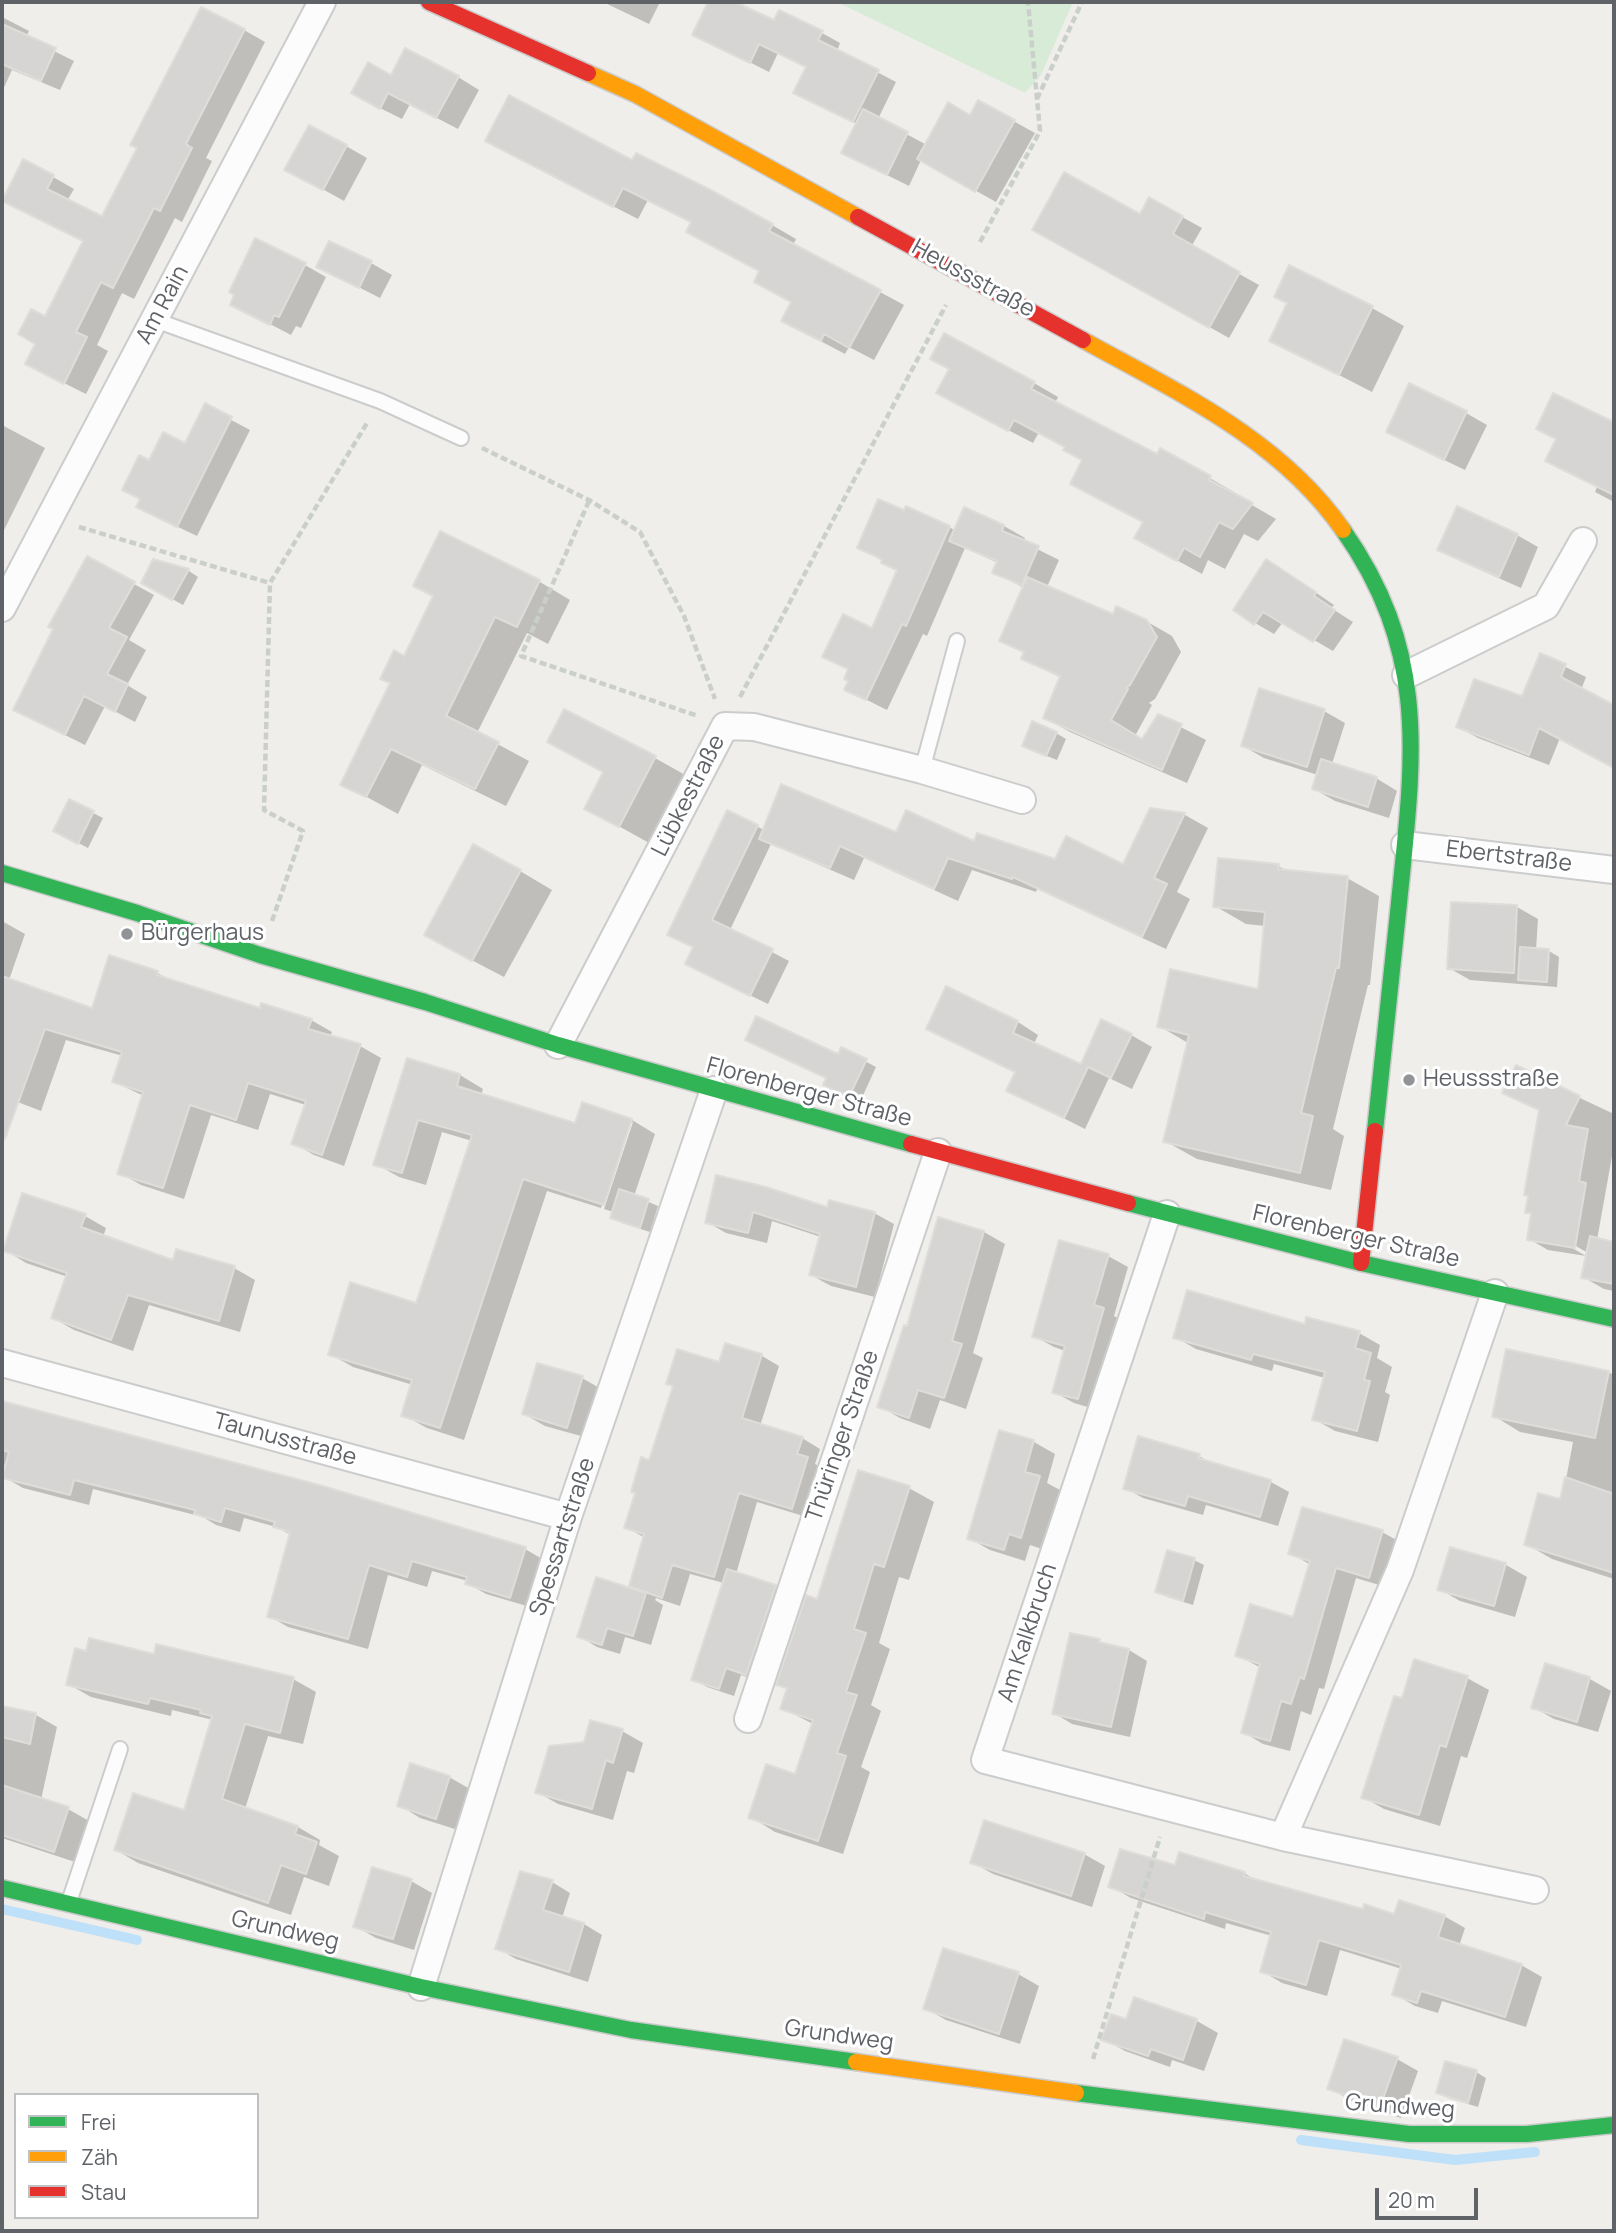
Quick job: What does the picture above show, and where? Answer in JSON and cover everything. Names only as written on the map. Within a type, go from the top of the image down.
[{"type":"street","name":"Am Rain","points":[[2,608],[322,2]]},
{"type":"street","name":"Heussstraße","points":[[429,2],[635,94],[963,273],[1231,425],[1293,471],[1335,517],[1365,562],[1389,614],[1406,674],[1412,724],[1412,774],[1362,1263]]},
{"type":"street","points":[[1406,674],[1546,606],[1583,541]]},
{"type":"street","name":"Lübkestraße","points":[[558,1045],[725,726],[754,727],[1022,800]]},
{"type":"street","name":"Ebertstraße","points":[[1405,845],[1614,870]]},
{"type":"street","name":"Florenberger Straße","points":[[2,873],[137,914],[260,956],[425,1002],[558,1045],[714,1090],[1167,1214],[1362,1263],[1614,1320]]},
{"type":"street","name":"Spessartstraße","points":[[421,1987],[568,1517],[714,1090]]},
{"type":"street","name":"Thüringer Straße","points":[[748,1719],[938,1152]]},
{"type":"street","name":"Am Kalkbruch","points":[[1167,1214],[985,1760],[1283,1837],[1535,1890]]},
{"type":"street","points":[[1283,1837],[1400,1570],[1495,1293]]},
{"type":"street","name":"Taunusstraße","points":[[2,1363],[568,1517]]},
{"type":"street","name":"Grundweg","points":[[2,1888],[421,1987],[631,2030],[1082,2094],[1409,2134],[1527,2134],[1614,2125]]},
{"type":"lane","points":[[155,320],[380,401],[461,438]]},
{"type":"lane","points":[[922,771],[957,641]]},
{"type":"lane","points":[[69,1903],[120,1749]]},
{"type":"path","points":[[725,726],[1040,131],[1028,2]]},
{"type":"path","points":[[1037,99],[1082,2]]},
{"type":"path","points":[[260,956],[303,831],[264,810],[270,583],[380,401]]},
{"type":"path","points":[[461,438],[589,500],[640,532],[684,616],[725,726]]},
{"type":"path","points":[[589,500],[521,656],[725,726]]},
{"type":"path","points":[[49,518],[270,583]]},
{"type":"path","points":[[1082,2094],[1169,1806]]},
{"type":"green space","points":[[837,2],[1073,2],[1041,75],[1025,93]]},
{"type":"building","points":[[708,2],[735,2],[774,20],[779,10],[823,31],[818,40],[879,70],[853,122],[793,93],[806,67],[759,44],[750,63],[692,35]]},
{"type":"building","points":[[201,7],[245,29],[186,144],[192,148],[160,211],[154,208],[113,288],[101,282],[76,332],[87,337],[64,384],[25,364],[35,344],[18,334],[31,309],[45,316],[83,241],[2,201],[23,159],[54,175],[47,189],[102,216],[137,148],[130,145]]},
{"type":"building","points":[[2,24],[56,48],[41,81],[2,64]]},
{"type":"building","points":[[405,48],[459,76],[436,118],[388,93],[380,109],[351,93],[368,62],[391,75]]},
{"type":"building","points":[[509,95],[632,160],[636,153],[709,189],[773,224],[769,231],[881,290],[849,348],[824,334],[821,341],[781,321],[791,302],[754,282],[759,271],[686,232],[691,222],[623,188],[613,207],[485,141]]},
{"type":"building","points":[[978,100],[1015,120],[975,192],[917,159],[948,102],[970,115]]},
{"type":"building","points":[[863,109],[908,132],[887,175],[841,153]]},
{"type":"building","points":[[309,125],[347,145],[323,190],[284,170]]},
{"type":"building","points":[[1064,172],[1140,214],[1149,197],[1183,216],[1173,234],[1240,272],[1209,328],[1032,230]]},
{"type":"building","points":[[255,238],[306,263],[279,317],[274,315],[270,325],[230,305],[234,295],[229,292]]},
{"type":"building","points":[[329,241],[372,261],[359,288],[316,267]]},
{"type":"building","points":[[1289,265],[1373,306],[1339,375],[1269,341],[1287,303],[1274,297]]},
{"type":"building","points":[[944,333],[1035,382],[1031,389],[1157,454],[1160,448],[1211,476],[1209,480],[1253,503],[1233,529],[1219,522],[1200,557],[1184,548],[1177,561],[1134,538],[1143,522],[1070,484],[1082,460],[1063,450],[1065,447],[1014,420],[1008,431],[936,393],[949,369],[930,359]]},
{"type":"building","points":[[1409,383],[1467,411],[1444,460],[1386,432]]},
{"type":"building","points":[[1553,393],[1614,422],[1614,495],[1545,461],[1556,439],[1536,429]]},
{"type":"building","points":[[205,403],[232,417],[177,527],[136,507],[140,499],[122,490],[139,455],[149,460],[163,432],[185,443]]},
{"type":"building","points":[[878,499],[904,510],[906,506],[950,526],[906,626],[902,624],[866,700],[844,690],[848,681],[844,679],[848,669],[822,657],[843,614],[872,628],[897,570],[881,563],[882,559],[857,548]]},
{"type":"building","points":[[1457,506],[1518,534],[1499,577],[1437,550]]},
{"type":"building","points":[[964,507],[1004,525],[1002,531],[1039,546],[1022,585],[992,573],[997,561],[949,541]]},
{"type":"building","points":[[440,531],[540,580],[517,627],[495,617],[446,716],[499,742],[475,789],[391,749],[366,797],[340,785],[390,683],[380,679],[394,650],[404,656],[433,596],[413,586]]},
{"type":"building","points":[[87,556],[135,582],[109,628],[127,637],[107,674],[128,684],[115,712],[84,696],[65,735],[13,710],[53,629],[48,627]]},
{"type":"building","points":[[153,559],[189,569],[172,600],[141,583]]},
{"type":"building","points":[[1266,559],[1316,592],[1314,596],[1335,610],[1313,642],[1263,612],[1254,625],[1233,610]]},
{"type":"building","points":[[1027,577],[1113,614],[1116,606],[1147,620],[1157,637],[1126,688],[1128,689],[1111,720],[1142,739],[1158,714],[1182,724],[1162,770],[1043,718],[1060,676],[1021,659],[1024,652],[999,641]]},
{"type":"building","points":[[1540,653],[1566,664],[1561,677],[1614,705],[1614,768],[1539,728],[1529,755],[1456,727],[1474,679],[1522,696]]},
{"type":"building","points":[[1259,688],[1325,709],[1307,767],[1241,746]]},
{"type":"building","points":[[564,709],[656,756],[619,827],[584,809],[603,772],[547,742]]},
{"type":"building","points":[[1032,721],[1057,732],[1046,756],[1022,746]]},
{"type":"building","points":[[1321,759],[1377,777],[1368,807],[1312,789]]},
{"type":"building","points":[[781,784],[896,832],[906,810],[974,841],[977,833],[1055,859],[1066,836],[1123,864],[1150,808],[1185,813],[1154,878],[1167,884],[1142,937],[1013,877],[1012,879],[948,858],[934,889],[840,846],[830,868],[759,839]]},
{"type":"building","points":[[69,799],[94,811],[78,844],[53,831]]},
{"type":"building","points":[[727,810],[758,825],[712,920],[773,949],[750,996],[685,964],[693,947],[667,935]]},
{"type":"building","points":[[473,844],[521,870],[472,961],[424,935]]},
{"type":"building","points":[[1218,858],[1279,864],[1278,869],[1348,876],[1339,968],[1336,968],[1301,1113],[1313,1116],[1300,1173],[1163,1142],[1189,1035],[1157,1027],[1170,969],[1258,989],[1265,912],[1213,907]]},
{"type":"building","points":[[1451,902],[1517,905],[1514,973],[1447,969]]},
{"type":"building","points":[[1520,947],[1549,949],[1547,982],[1518,980]]},
{"type":"building","points":[[109,955],[158,971],[157,975],[260,1008],[261,1003],[312,1019],[308,1029],[361,1044],[322,1155],[291,1144],[306,1101],[248,1083],[236,1120],[190,1105],[163,1188],[117,1174],[143,1092],[112,1082],[122,1052],[45,1029],[5,1139],[2,1139],[2,976],[92,1008]]},
{"type":"building","points":[[946,986],[1018,1021],[1013,1033],[1081,1064],[1101,1019],[1132,1034],[1111,1078],[1088,1067],[1064,1118],[1006,1091],[1015,1072],[926,1029]]},
{"type":"building","points":[[756,1016],[838,1054],[841,1047],[867,1059],[849,1097],[823,1085],[826,1078],[745,1040]]},
{"type":"building","points":[[407,1058],[460,1074],[457,1086],[575,1123],[582,1102],[632,1119],[604,1205],[523,1179],[440,1428],[401,1416],[412,1380],[328,1355],[350,1282],[416,1303],[472,1135],[418,1120],[402,1173],[373,1165]]},
{"type":"building","points":[[1516,1065],[1580,1096],[1566,1125],[1588,1129],[1579,1181],[1586,1183],[1575,1248],[1527,1240],[1531,1213],[1525,1213],[1528,1196],[1524,1195],[1539,1110],[1502,1093]]},
{"type":"building","points":[[716,1175],[766,1187],[827,1207],[829,1200],[875,1212],[856,1287],[809,1275],[820,1234],[753,1212],[748,1233],[705,1223]]},
{"type":"building","points":[[619,1189],[649,1199],[640,1228],[610,1218]]},
{"type":"building","points":[[22,1193],[86,1214],[81,1227],[173,1260],[176,1249],[235,1266],[219,1321],[128,1295],[111,1340],[51,1318],[67,1273],[3,1251]]},
{"type":"building","points":[[938,1217],[984,1231],[952,1341],[962,1344],[944,1398],[918,1390],[909,1418],[877,1407],[904,1325],[907,1326]]},
{"type":"building","points":[[1590,1236],[1614,1242],[1614,1284],[1581,1278]]},
{"type":"building","points":[[1059,1240],[1109,1254],[1094,1305],[1104,1308],[1078,1399],[1052,1393],[1065,1346],[1032,1337]]},
{"type":"building","points":[[1187,1290],[1305,1324],[1306,1317],[1360,1331],[1355,1348],[1371,1353],[1364,1380],[1370,1381],[1357,1431],[1312,1420],[1325,1372],[1253,1354],[1251,1360],[1173,1338]]},
{"type":"building","points":[[725,1343],[762,1354],[742,1418],[803,1437],[797,1454],[808,1457],[792,1509],[739,1493],[714,1577],[672,1565],[662,1598],[629,1586],[644,1534],[624,1528],[635,1493],[631,1492],[641,1457],[649,1460],[673,1386],[666,1384],[677,1349],[719,1362]]},
{"type":"building","points":[[1506,1349],[1609,1371],[1595,1438],[1492,1417]]},
{"type":"building","points":[[537,1363],[583,1376],[567,1428],[522,1414]]},
{"type":"building","points":[[2,1401],[323,1486],[526,1547],[510,1598],[465,1584],[467,1577],[412,1561],[407,1577],[369,1565],[348,1639],[267,1617],[290,1532],[273,1527],[275,1522],[225,1508],[221,1522],[194,1514],[195,1510],[74,1480],[70,1495],[2,1478],[9,1452],[2,1450]]},
{"type":"building","points":[[999,1430],[1034,1440],[1025,1472],[1040,1476],[1021,1538],[1009,1534],[1004,1550],[967,1539]]},
{"type":"building","points":[[1138,1436],[1200,1454],[1198,1458],[1271,1480],[1260,1517],[1188,1496],[1185,1506],[1123,1489]]},
{"type":"building","points":[[858,1470],[910,1486],[884,1567],[874,1564],[854,1629],[866,1633],[846,1692],[857,1695],[837,1753],[846,1756],[818,1841],[748,1818],[766,1764],[795,1774],[813,1720],[780,1709],[787,1688],[776,1685],[806,1595],[817,1599]]},
{"type":"building","points":[[1565,1477],[1614,1494],[1614,1573],[1524,1545],[1538,1493],[1560,1499]]},
{"type":"building","points":[[1302,1507],[1383,1530],[1369,1578],[1336,1568],[1304,1679],[1300,1677],[1291,1704],[1281,1701],[1270,1741],[1241,1733],[1260,1664],[1235,1656],[1250,1604],[1293,1617],[1310,1561],[1288,1554]]},
{"type":"building","points":[[1450,1547],[1506,1563],[1494,1606],[1437,1590]]},
{"type":"building","points":[[1167,1550],[1195,1558],[1183,1601],[1155,1592]]},
{"type":"building","points":[[727,1569],[776,1585],[746,1675],[726,1668],[719,1689],[691,1680]]},
{"type":"building","points":[[596,1577],[646,1593],[633,1636],[607,1628],[602,1645],[577,1637]]},
{"type":"building","points":[[1070,1633],[1129,1649],[1111,1727],[1052,1714]]},
{"type":"building","points":[[89,1638],[154,1654],[156,1644],[294,1677],[280,1733],[245,1724],[222,1799],[298,1826],[295,1834],[317,1842],[306,1874],[281,1865],[268,1903],[114,1850],[133,1793],[184,1810],[212,1716],[200,1713],[201,1710],[150,1698],[148,1704],[66,1685],[75,1648],[86,1651]]},
{"type":"building","points":[[1414,1659],[1468,1676],[1446,1747],[1440,1745],[1419,1815],[1361,1798],[1394,1696],[1402,1698]]},
{"type":"building","points":[[1545,1663],[1590,1677],[1577,1722],[1531,1708]]},
{"type":"building","points":[[2,1706],[36,1713],[30,1744],[2,1737]]},
{"type":"building","points":[[590,1720],[623,1729],[613,1763],[606,1760],[592,1809],[535,1793],[549,1746],[584,1742]]},
{"type":"building","points":[[410,1763],[450,1776],[436,1819],[397,1806]]},
{"type":"building","points":[[2,1785],[69,1807],[54,1852],[2,1835]]},
{"type":"building","points":[[984,1820],[1085,1853],[1071,1896],[970,1863]]},
{"type":"building","points":[[1120,1849],[1175,1865],[1179,1852],[1245,1872],[1244,1876],[1363,1909],[1364,1904],[1394,1914],[1399,1900],[1445,1915],[1438,1937],[1522,1964],[1505,2017],[1421,1991],[1417,2003],[1392,1995],[1401,1965],[1319,1940],[1306,1985],[1260,1972],[1271,1932],[1205,1912],[1204,1919],[1108,1887]]},
{"type":"building","points":[[372,1867],[412,1879],[393,1939],[353,1927]]},
{"type":"building","points":[[520,1871],[553,1880],[543,1910],[584,1923],[569,1972],[495,1949]]},
{"type":"building","points":[[943,1948],[1019,1972],[999,2034],[923,2009]]},
{"type":"building","points":[[1134,1997],[1197,2019],[1183,2060],[1151,2049],[1148,2056],[1101,2040],[1111,2014],[1126,2019]]},
{"type":"building","points":[[1344,2039],[1398,2057],[1380,2107],[1327,2089]]},
{"type":"building","points":[[1445,2061],[1477,2070],[1468,2103],[1436,2093]]},
{"type":"waterway","points":[[2,1909],[137,1940]]},
{"type":"waterway","points":[[1301,2140],[1455,2160],[1535,2152]]},
{"type":"traffic: fast","points":[[1343,530],[1371,576],[1391,621],[1403,666],[1409,710],[1409,803],[1375,1131]]},
{"type":"traffic: fast","points":[[2,873],[558,1045],[911,1144]]},
{"type":"traffic: fast","points":[[1128,1203],[1361,1263],[1614,1319]]},
{"type":"traffic: fast","points":[[2,1888],[421,1987],[631,2030],[856,2062]]},
{"type":"traffic: fast","points":[[1076,2093],[1409,2134],[1527,2134],[1614,2125]]},
{"type":"traffic: slow","points":[[588,73],[635,94],[858,217]]},
{"type":"traffic: slow","points":[[1083,340],[1190,399],[1258,444],[1289,469],[1318,498],[1343,530]]},
{"type":"traffic: slow","points":[[856,2062],[1076,2093]]},
{"type":"traffic: jam","points":[[429,2],[588,73]]},
{"type":"traffic: jam","points":[[858,217],[1083,340]]},
{"type":"traffic: jam","points":[[1361,1263],[1375,1131]]},
{"type":"traffic: jam","points":[[911,1144],[1128,1203]]},
{"type":"place","name":"Bürgerhaus","points":[[127,934]]},
{"type":"place","name":"Heussstraße","points":[[1409,1080]]}]
